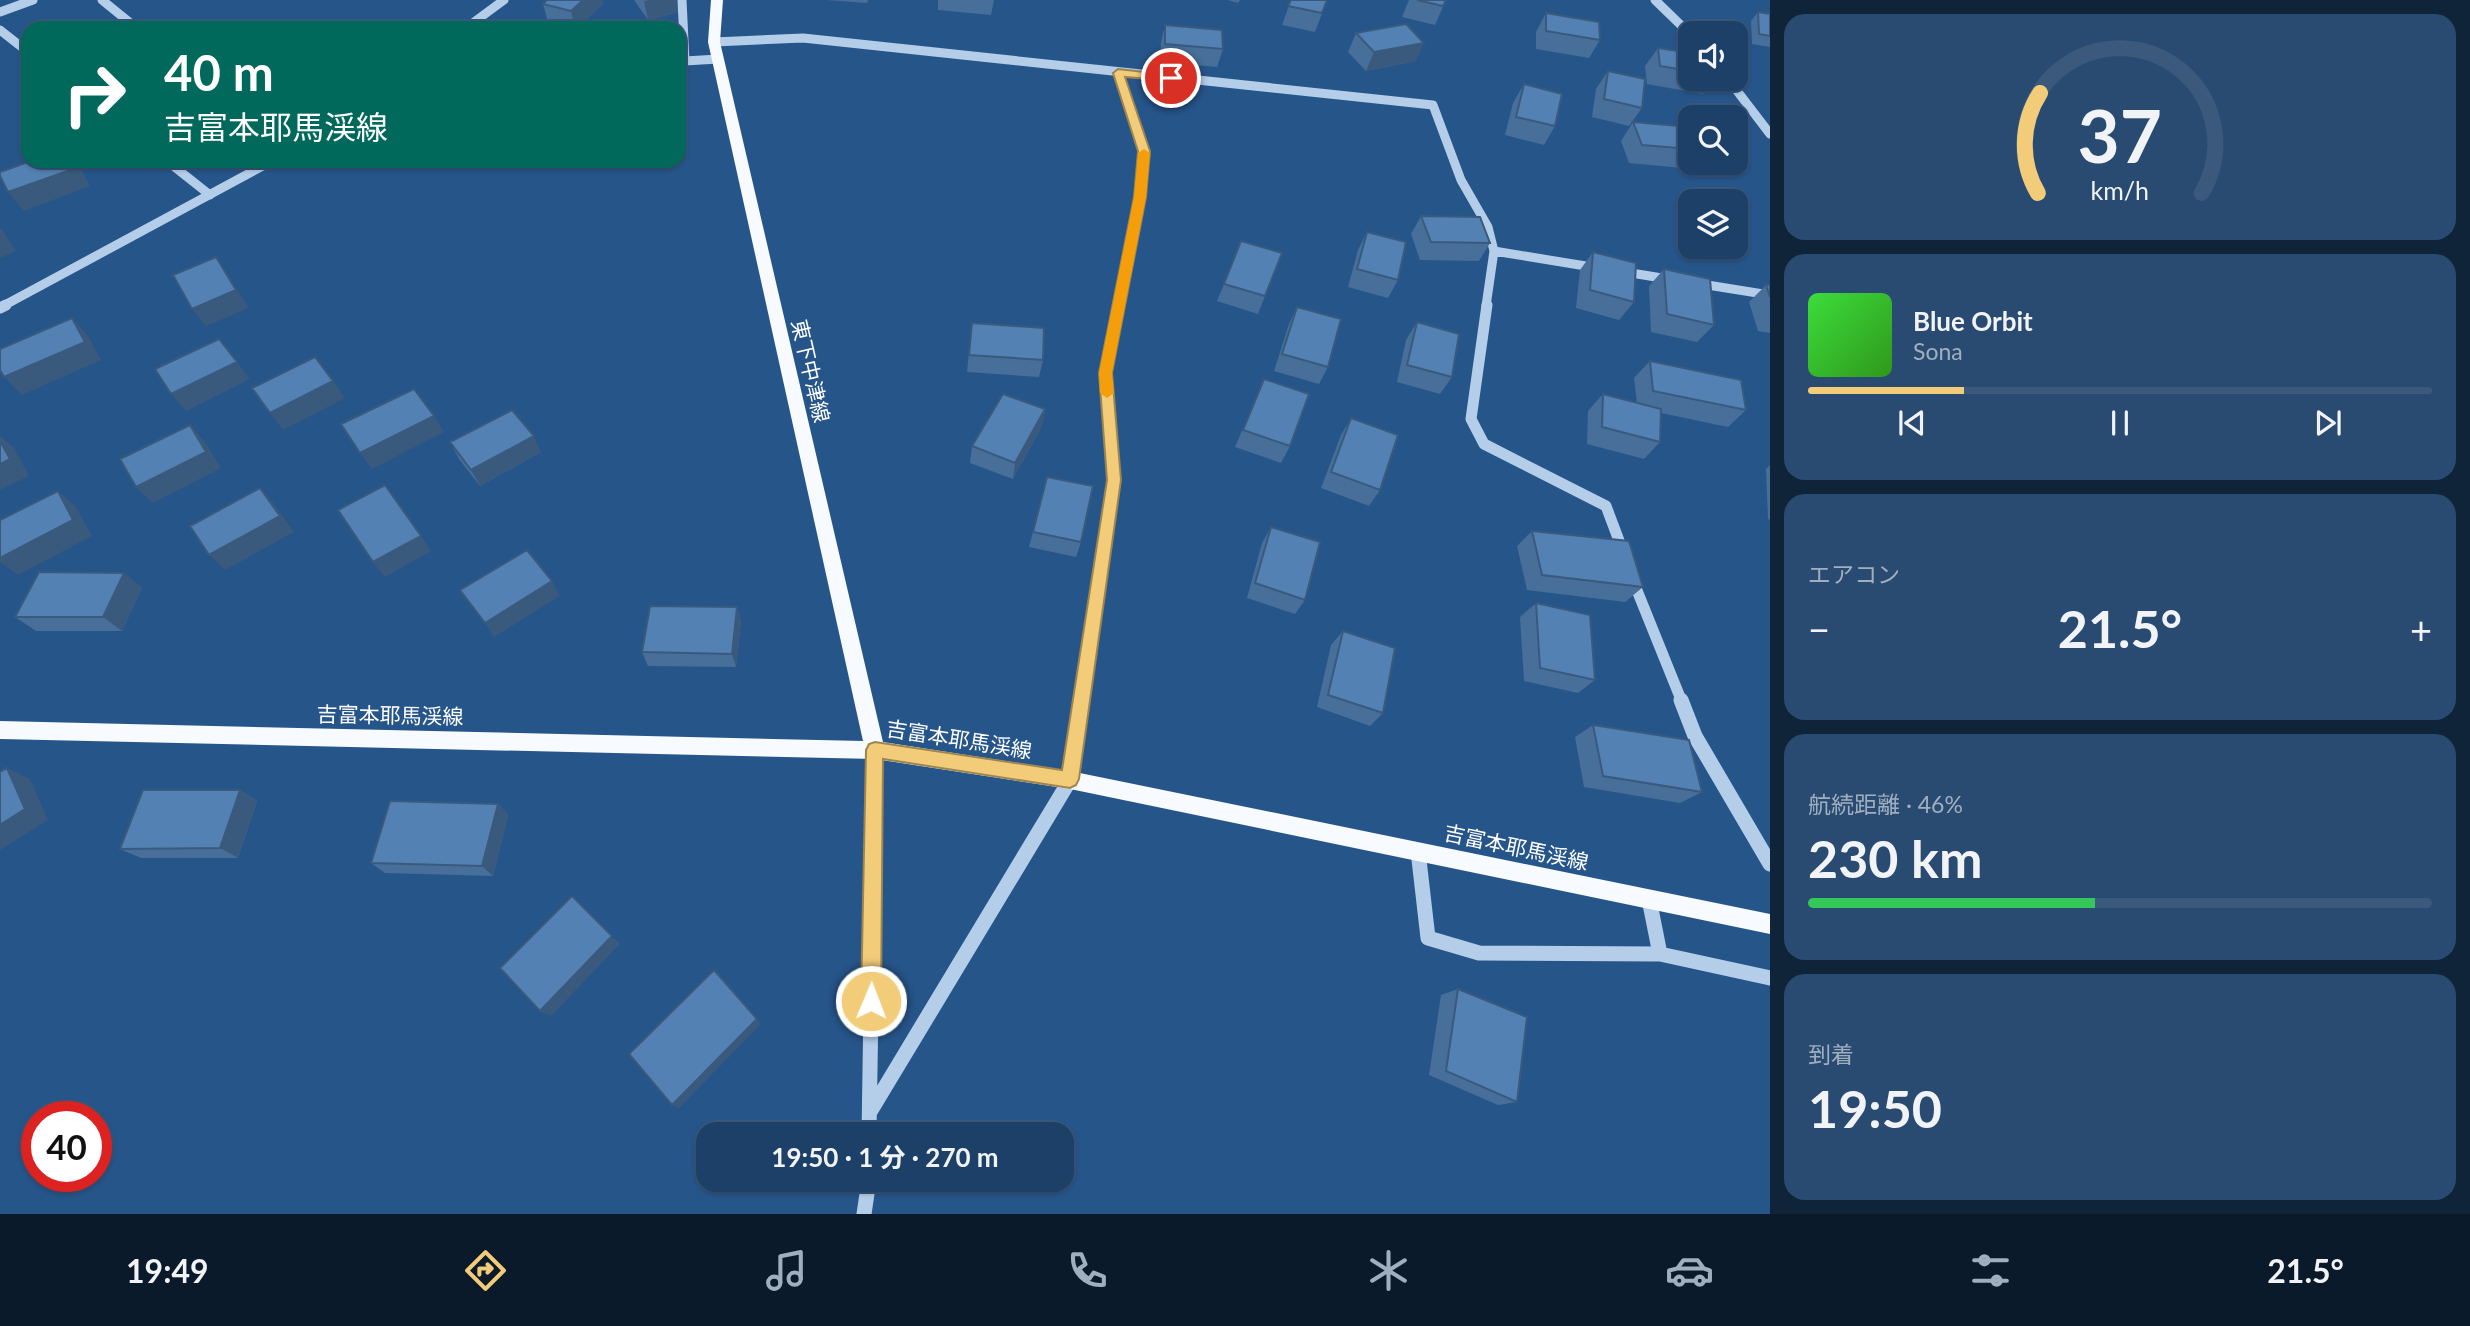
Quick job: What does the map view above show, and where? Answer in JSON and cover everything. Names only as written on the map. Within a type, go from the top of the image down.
[{"type":"main road","name":"東下中津線","points":[[717,0],[714,42],[875,750]]},
{"type":"main road","name":"吉富本耶馬渓線","points":[[0,730],[875,750],[1070,779],[1770,924]]},
{"type":"street","points":[[0,12],[33,0]]},
{"type":"street","points":[[102,0],[128,21]]},
{"type":"street","points":[[476,21],[504,0]]},
{"type":"street","points":[[682,0],[683,21]]},
{"type":"street","points":[[1655,0],[1678,22]]},
{"type":"street","points":[[0,30],[21,46]]},
{"type":"street","points":[[714,42],[803,38],[1433,105],[1461,180],[1488,227],[1494,251],[1471,419],[1485,444],[1606,506],[1650,627],[1695,736],[1770,863]]},
{"type":"street","points":[[686,61],[718,59]]},
{"type":"street","points":[[870,1112],[1070,779],[1114,480],[1106,373],[1140,197],[1144,151],[1118,73]]},
{"type":"street","points":[[1737,91],[1770,134]]},
{"type":"street","points":[[176,168],[210,195]]},
{"type":"street","points":[[0,308],[259,168]]},
{"type":"street","points":[[1494,251],[1770,295]]},
{"type":"street","points":[[870,1122],[875,750]]},
{"type":"street","points":[[1418,851],[1428,938],[1479,953],[1660,954],[1770,978]]},
{"type":"street","points":[[1649,899],[1660,954]]},
{"type":"street","points":[[864,1214],[867,1192]]},
{"type":"building","points":[[547,0],[583,0],[571,11],[543,4]]},
{"type":"building","points":[[1291,0],[1327,0],[1322,13],[1288,6]]},
{"type":"building","points":[[1417,0],[1446,0],[1443,6]]},
{"type":"building","points":[[1758,12],[1770,14],[1770,36],[1759,34]]},
{"type":"building","points":[[1546,13],[1599,22],[1600,40],[1546,31]]},
{"type":"building","points":[[1406,24],[1424,43],[1374,52],[1356,33]]},
{"type":"building","points":[[1165,25],[1222,30],[1223,49],[1165,44]]},
{"type":"building","points":[[1658,48],[1678,51],[1678,69],[1660,66]]},
{"type":"building","points":[[1608,71],[1645,79],[1642,108],[1604,99]]},
{"type":"building","points":[[1524,84],[1562,94],[1555,126],[1516,117]]},
{"type":"building","points":[[1633,122],[1678,126],[1678,148],[1642,145]]},
{"type":"building","points":[[21,165],[21,168],[76,168],[8,192],[0,172]]},
{"type":"building","points":[[1421,216],[1480,217],[1490,243],[1431,242]]},
{"type":"building","points":[[1367,232],[1406,242],[1398,280],[1357,269]]},
{"type":"building","points":[[1241,241],[1282,253],[1265,296],[1224,284]]},
{"type":"building","points":[[1593,252],[1636,263],[1634,302],[1590,290]]},
{"type":"building","points":[[216,257],[236,290],[192,309],[173,275]]},
{"type":"building","points":[[1664,269],[1710,279],[1714,325],[1667,314]]},
{"type":"building","points":[[1297,307],[1341,319],[1328,367],[1282,354]]},
{"type":"building","points":[[72,318],[85,342],[4,377],[0,370],[0,349]]},
{"type":"building","points":[[1417,322],[1459,334],[1452,377],[1407,365]]},
{"type":"building","points":[[972,323],[1044,328],[1043,360],[969,355]]},
{"type":"building","points":[[219,339],[237,362],[171,394],[155,369]]},
{"type":"building","points":[[315,357],[333,381],[270,413],[252,388]]},
{"type":"building","points":[[1650,361],[1741,380],[1746,410],[1653,391]]},
{"type":"building","points":[[1264,379],[1309,394],[1290,446],[1243,430]]},
{"type":"building","points":[[414,389],[434,416],[360,453],[341,424]]},
{"type":"building","points":[[1003,394],[1045,409],[1015,463],[972,446]]},
{"type":"building","points":[[1603,394],[1661,409],[1660,442],[1602,427]]},
{"type":"building","points":[[512,410],[534,436],[471,470],[450,442]]},
{"type":"building","points":[[1351,418],[1398,435],[1380,490],[1331,472]]},
{"type":"building","points":[[190,425],[206,452],[136,487],[120,459]]},
{"type":"building","points":[[0,441],[10,459],[0,464]]},
{"type":"building","points":[[1047,477],[1093,486],[1081,542],[1033,532]]},
{"type":"building","points":[[385,485],[421,536],[373,562],[338,510]]},
{"type":"building","points":[[260,488],[280,516],[209,555],[190,526]]},
{"type":"building","points":[[58,491],[73,520],[0,558],[0,520]]},
{"type":"building","points":[[1271,527],[1320,542],[1305,600],[1255,583]]},
{"type":"building","points":[[1532,531],[1629,541],[1643,587],[1542,575]]},
{"type":"building","points":[[527,550],[552,581],[485,623],[460,590]]},
{"type":"building","points":[[39,572],[124,573],[103,617],[15,617]]},
{"type":"building","points":[[1536,603],[1590,615],[1595,680],[1540,668]]},
{"type":"building","points":[[650,606],[737,607],[732,654],[642,652]]},
{"type":"building","points":[[1343,631],[1395,648],[1383,713],[1328,695]]},
{"type":"building","points":[[1593,725],[1689,740],[1702,792],[1603,776]]},
{"type":"building","points":[[7,768],[25,809],[0,825],[0,772]]},
{"type":"building","points":[[143,790],[240,790],[220,848],[120,849]]},
{"type":"building","points":[[390,801],[498,804],[482,866],[371,863]]},
{"type":"building","points":[[572,896],[612,936],[540,1011],[500,968]]},
{"type":"building","points":[[714,970],[757,1019],[672,1105],[629,1054]]},
{"type":"building","points":[[1458,989],[1527,1017],[1517,1102],[1446,1071]]},
{"type":"slow traffic","points":[[1107,393],[1106,373],[1140,197],[1144,153]]},
{"type":"route","points":[[871,1001],[875,750],[1070,779],[1114,480],[1106,373],[1140,197],[1144,151],[1118,73],[1171,78]]}]
